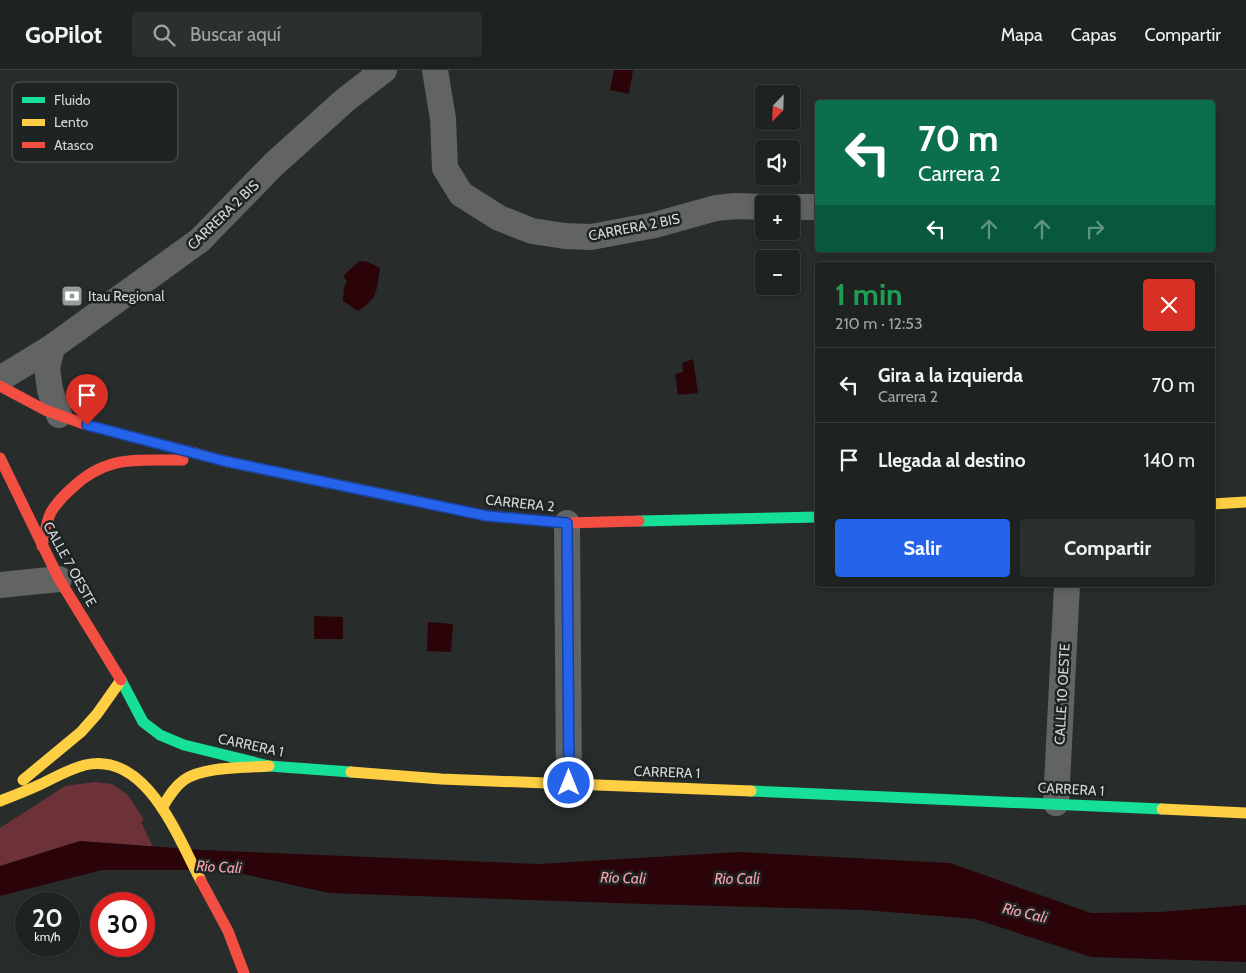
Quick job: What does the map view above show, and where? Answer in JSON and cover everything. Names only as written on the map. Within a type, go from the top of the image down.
[{"type":"street","name":"CARRERA 2 BIS","points":[[0,379],[52,347],[200,240],[280,159],[344,101],[384,70]]},
{"type":"street","name":"CARRERA 2 BIS","points":[[435,70],[443,119],[446,168],[461,194],[499,218],[532,231],[565,236],[590,237],[655,225],[716,208],[755,207]]},
{"type":"street","points":[[52,347],[47,368],[50,390],[59,415]]},
{"type":"street","name":"CARRERA 2","points":[[0,386],[33,404],[87,425],[224,461],[487,516],[567,523],[815,517]]},
{"type":"street","name":"CALLE 7 OESTE","points":[[0,458],[59,579],[121,680]]},
{"type":"street","name":"CARRERA 2","points":[[42,546],[51,513],[81,480],[98,468],[122,461],[224,461]]},
{"type":"street","points":[[1215,504],[1246,502]]},
{"type":"street","points":[[567,523],[569,783]]},
{"type":"street","points":[[0,586],[59,579]]},
{"type":"street","name":"CALLE 10 OESTE","points":[[1056,803],[1067,587]]},
{"type":"street","points":[[0,800],[70,742],[104,705],[121,680]]},
{"type":"street","name":"CARRERA 1","points":[[121,680],[143,722],[160,735],[184,745],[269,766],[441,779],[1056,803],[1246,813]]},
{"type":"street","points":[[0,800],[32,789],[64,773],[86,765],[103,764],[137,778],[162,808],[228,931],[244,973]]},
{"type":"street","points":[[162,808],[171,794],[187,778],[209,772],[269,766]]},
{"type":"shaded area","points":[[95,782],[112,784],[128,795],[144,820],[141,822],[153,847],[80,841],[0,866],[0,828],[65,786]]},
{"type":"water","points":[[614,70],[633,70],[629,94],[610,90]]},
{"type":"water","points":[[359,261],[368,262],[380,268],[377,288],[373,298],[358,311],[343,301],[344,287],[347,281],[343,276]]},
{"type":"water","points":[[693,359],[698,393],[678,395],[675,374],[683,372],[682,363]]},
{"type":"water","points":[[314,616],[343,617],[343,639],[314,639]]},
{"type":"water","points":[[428,622],[453,624],[451,652],[427,651]]},
{"type":"water","name":"Rio Cali","points":[[80,841],[203,850],[538,864],[739,852],[950,863],[1091,913],[1160,912],[1246,905],[1246,962],[1091,957],[975,919],[864,910],[329,893],[225,870],[102,870],[0,896],[0,866]]},
{"type":"traffic: fast","points":[[639,521],[815,517]]},
{"type":"traffic: fast","points":[[121,680],[143,722],[160,735],[184,745],[269,766],[351,772]]},
{"type":"traffic: fast","points":[[751,791],[1162,809]]},
{"type":"traffic: slow","points":[[195,453],[224,461],[406,499]]},
{"type":"traffic: slow","points":[[1215,504],[1246,502]]},
{"type":"traffic: slow","points":[[23,780],[81,732],[97,714],[121,680]]},
{"type":"traffic: slow","points":[[0,801],[85,765],[107,764],[126,771],[143,784],[158,802],[171,822],[201,881]]},
{"type":"traffic: slow","points":[[162,808],[177,786],[192,775],[225,768],[269,766]]},
{"type":"traffic: slow","points":[[351,772],[441,779],[751,791]]},
{"type":"traffic: slow","points":[[1162,809],[1246,813]]},
{"type":"traffic: jam","points":[[0,386],[45,410],[87,425],[195,453]]},
{"type":"traffic: jam","points":[[0,458],[59,579],[121,680]]},
{"type":"traffic: jam","points":[[42,546],[51,512],[66,494],[84,478],[97,470],[110,465],[137,460],[183,460]]},
{"type":"traffic: jam","points":[[406,499],[487,516],[567,523],[639,521]]},
{"type":"traffic: jam","points":[[201,881],[228,931],[244,973]]},
{"type":"place","name":"Itau Regional","points":[[72,296]]},
{"type":"route","points":[[87,425],[224,461],[487,516],[567,523],[569,783]]},
{"type":"water label","name":"Río Cali","points":[[219,867]]},
{"type":"water label","name":"Río Cali","points":[[623,878]]},
{"type":"water label","name":"Río Cali","points":[[1025,913]]}]
